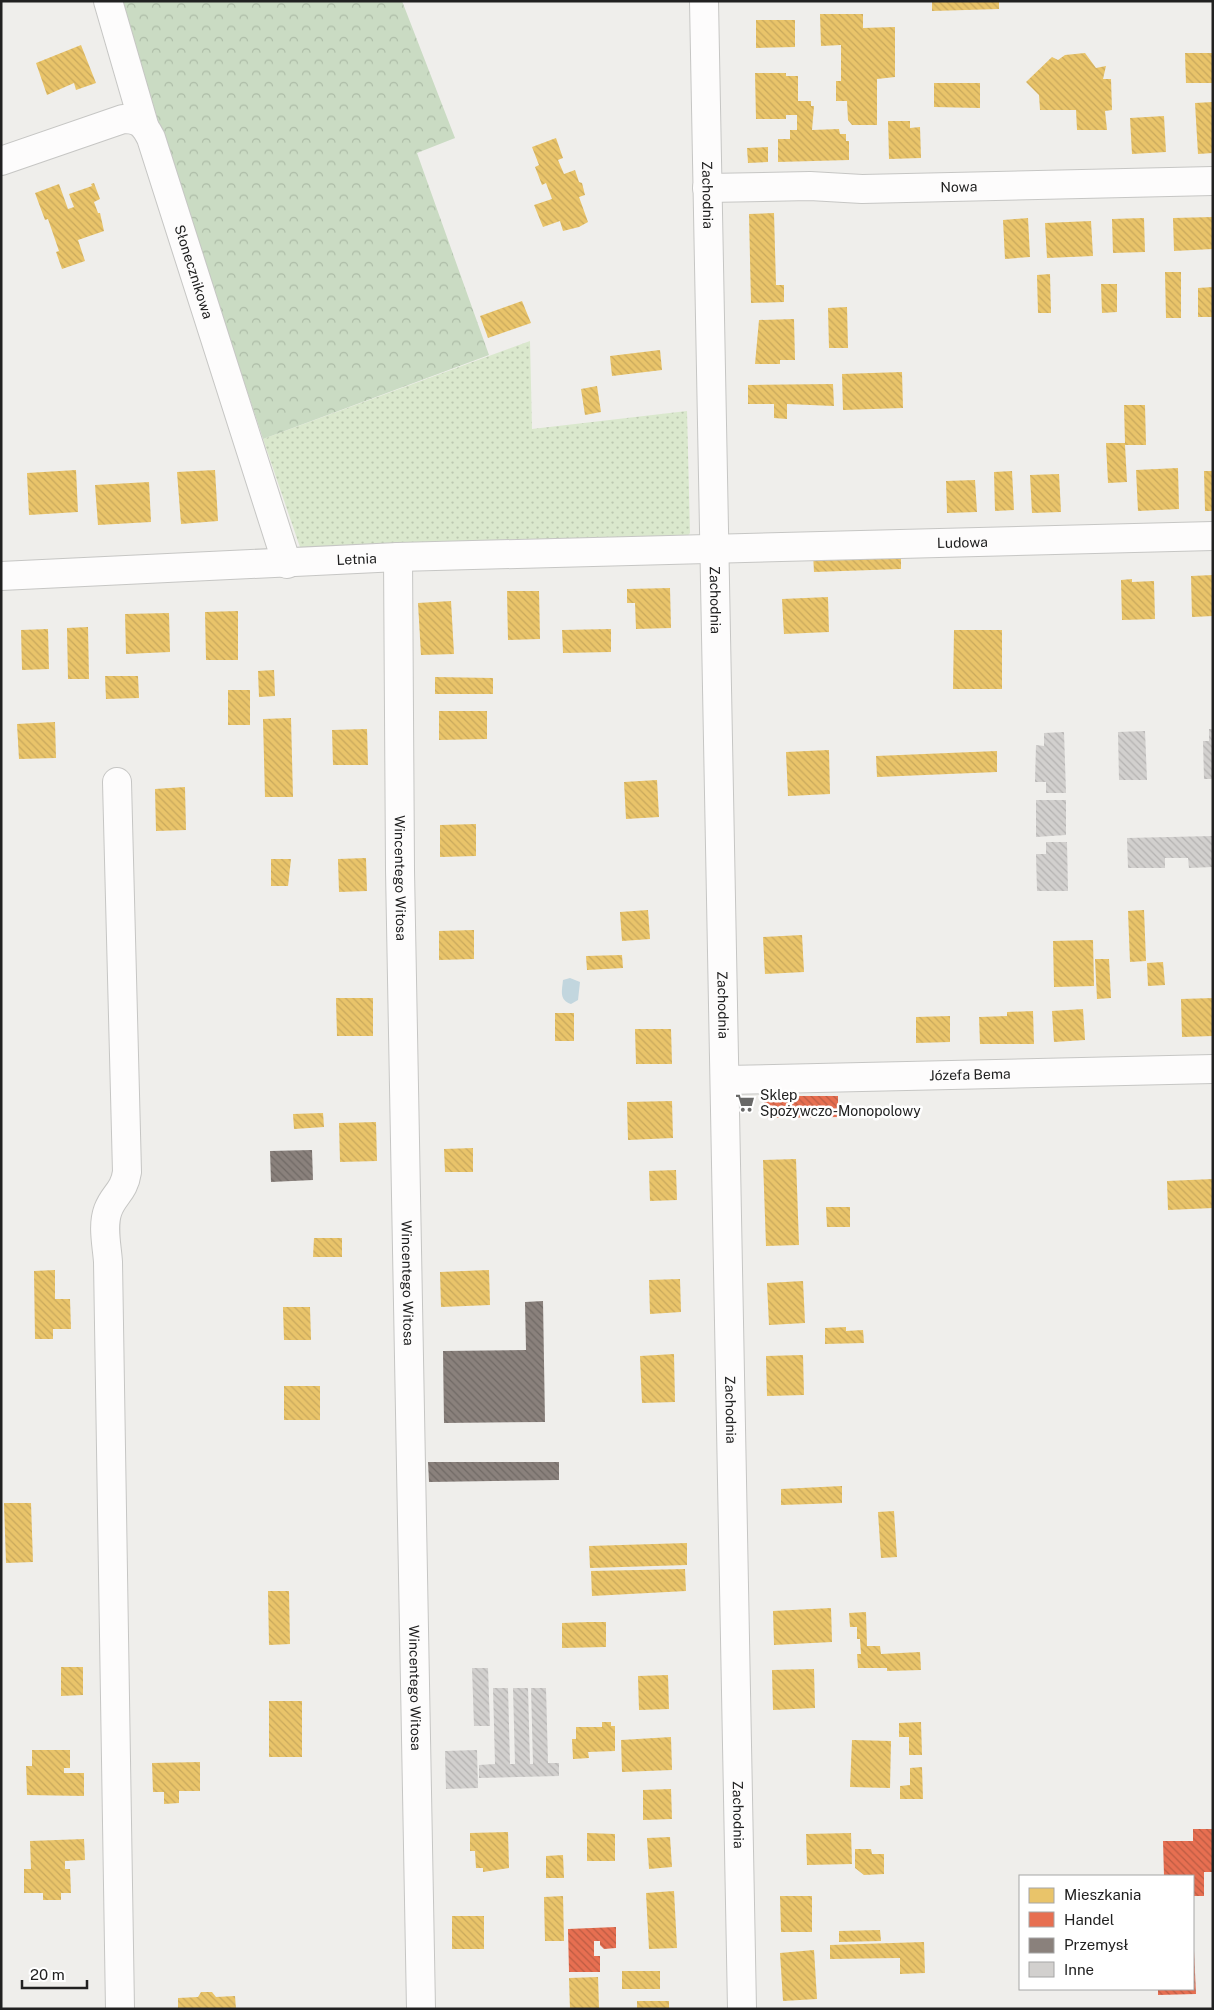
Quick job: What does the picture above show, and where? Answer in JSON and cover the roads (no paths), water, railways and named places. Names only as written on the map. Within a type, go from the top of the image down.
[{"type":"street","name":"Słonecznikowa","points":[[108,1],[144,125],[151,138],[287,564]]},
{"type":"street","name":"Zachodnia","points":[[704,1],[713,548],[726,1080],[742,2009]]},
{"type":"street","points":[[1,161],[123,119],[135,119],[144,125]]},
{"type":"street","name":"Nowa","points":[[707,188],[810,186],[862,190],[1213,181]]},
{"type":"street","name":"Ludowa","points":[[713,548],[1213,536]]},
{"type":"street","name":"Letnia","points":[[1,576],[287,564],[398,557],[713,548]]},
{"type":"street","name":"Wincentego Witosa","points":[[398,557],[400,870],[422,2009]]},
{"type":"street","points":[[117,782],[127,1172],[125,1186],[108,1210],[106,1228],[109,1282],[120,2009]]},
{"type":"street","name":"Józefa Bema","points":[[726,1080],[1213,1068]]},
{"type":"water","points":[[570,978],[580,982],[578,1000],[571,1004],[563,998],[562,991],[563,980]]},
{"type":"place","name":"Sklep Spożywczo-Monopolowy","points":[[745,1103]]}]
